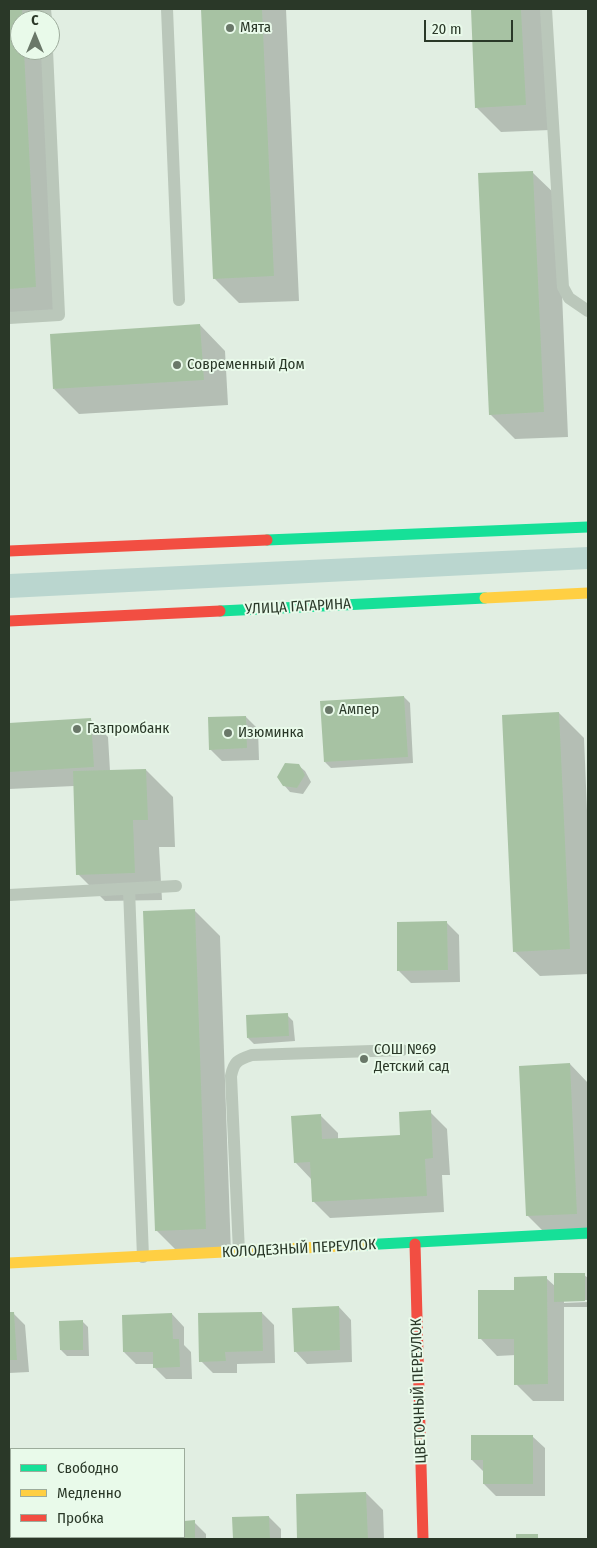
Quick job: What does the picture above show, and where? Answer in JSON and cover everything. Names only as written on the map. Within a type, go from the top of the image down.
[{"type":"main road","points":[[9,551],[588,527]]},
{"type":"main road","name":"УЛИЦА ГАГАРИНА","points":[[9,621],[588,592]]},
{"type":"main road","name":"КОЛОДЕЗНЫЙ ПЕРЕУЛОК","points":[[9,1263],[588,1234]]},
{"type":"main road","name":"ЦВЕТОЧНЫЙ ПЕРЕУЛОК","points":[[415,1244],[422,1539]]},
{"type":"lane","points":[[166,9],[180,300]]},
{"type":"lane","points":[[546,9],[563,287],[569,298],[588,311]]},
{"type":"lane","points":[[9,318],[59,315],[47,60]]},
{"type":"lane","points":[[9,895],[176,886]]},
{"type":"lane","points":[[129,888],[143,1257]]},
{"type":"lane","points":[[239,1252],[231,1076],[233,1066],[240,1059],[252,1055],[402,1050]]},
{"type":"shaded area","points":[[588,547],[588,569],[9,598],[9,574]]},
{"type":"building","points":[[9,9],[22,9],[10,10],[10,60],[25,60],[36,287],[9,289]]},
{"type":"building","points":[[201,9],[262,9],[274,276],[213,279]]},
{"type":"building","points":[[471,9],[521,9],[526,105],[475,108]]},
{"type":"building","points":[[533,171],[544,412],[489,415],[478,173]]},
{"type":"building","points":[[200,324],[204,380],[53,389],[50,334]]},
{"type":"building","points":[[404,696],[408,757],[324,762],[320,701]]},
{"type":"building","points":[[559,712],[570,949],[513,952],[502,715]]},
{"type":"building","name":"Изюминка","points":[[246,716],[247,748],[209,750],[208,717]]},
{"type":"building","points":[[91,718],[94,767],[9,772],[9,723]]},
{"type":"building","points":[[285,763],[299,764],[305,775],[297,788],[283,786],[277,777]]},
{"type":"building","points":[[146,769],[148,820],[133,820],[135,873],[76,875],[73,771]]},
{"type":"building","points":[[195,909],[206,1229],[155,1231],[143,911]]},
{"type":"building","points":[[447,921],[448,970],[397,971],[397,922]]},
{"type":"building","points":[[288,1013],[289,1036],[247,1038],[246,1015]]},
{"type":"building","points":[[570,1063],[577,1214],[526,1216],[519,1066]]},
{"type":"building","points":[[431,1110],[433,1158],[425,1159],[427,1196],[312,1202],[310,1162],[294,1163],[291,1116],[321,1114],[322,1139],[400,1135],[399,1112]]},
{"type":"building","points":[[554,1273],[585,1273],[585,1301],[554,1302]]},
{"type":"building","points":[[547,1276],[548,1384],[514,1385],[514,1339],[478,1339],[478,1290],[514,1290],[514,1277]]},
{"type":"building","points":[[339,1306],[340,1350],[294,1352],[292,1308]]},
{"type":"building","points":[[9,1312],[14,1312],[17,1360],[9,1360]]},
{"type":"building","points":[[262,1312],[263,1351],[225,1352],[226,1361],[199,1362],[198,1313]]},
{"type":"building","points":[[172,1313],[173,1339],[179,1339],[180,1367],[153,1368],[153,1352],[123,1352],[122,1315]]},
{"type":"building","points":[[83,1320],[83,1350],[60,1350],[59,1321]]},
{"type":"building","points":[[471,1435],[533,1435],[533,1484],[483,1484],[483,1460],[471,1460]]},
{"type":"building","points":[[366,1492],[368,1539],[297,1539],[296,1494]]},
{"type":"building","points":[[269,1516],[270,1539],[233,1539],[232,1517]]},
{"type":"building","points":[[195,1520],[195,1539],[155,1539],[185,1538],[185,1521]]},
{"type":"building","points":[[516,1534],[538,1534],[538,1539],[516,1539]]},
{"type":"building","points":[[37,1538],[95,1538],[95,1539]]},
{"type":"traffic: fast","points":[[267,540],[588,527]]},
{"type":"traffic: fast","points":[[220,611],[485,598]]},
{"type":"traffic: fast","points":[[361,1245],[588,1233]]},
{"type":"traffic: slow","points":[[485,598],[588,593]]},
{"type":"traffic: slow","points":[[9,1263],[361,1245]]},
{"type":"traffic: jam","points":[[9,551],[267,540]]},
{"type":"traffic: jam","points":[[9,621],[220,611]]},
{"type":"traffic: jam","points":[[415,1244],[423,1539]]},
{"type":"place","name":"Мята","points":[[230,28]]},
{"type":"place","name":"Современный Дом","points":[[177,365]]},
{"type":"place","name":"Ампер","points":[[329,710]]},
{"type":"place","name":"Газпромбанк","points":[[77,729]]},
{"type":"place","name":"Изюминка","points":[[228,733]]},
{"type":"place","name":"СОШ №69 Детский сад","points":[[364,1059]]}]
